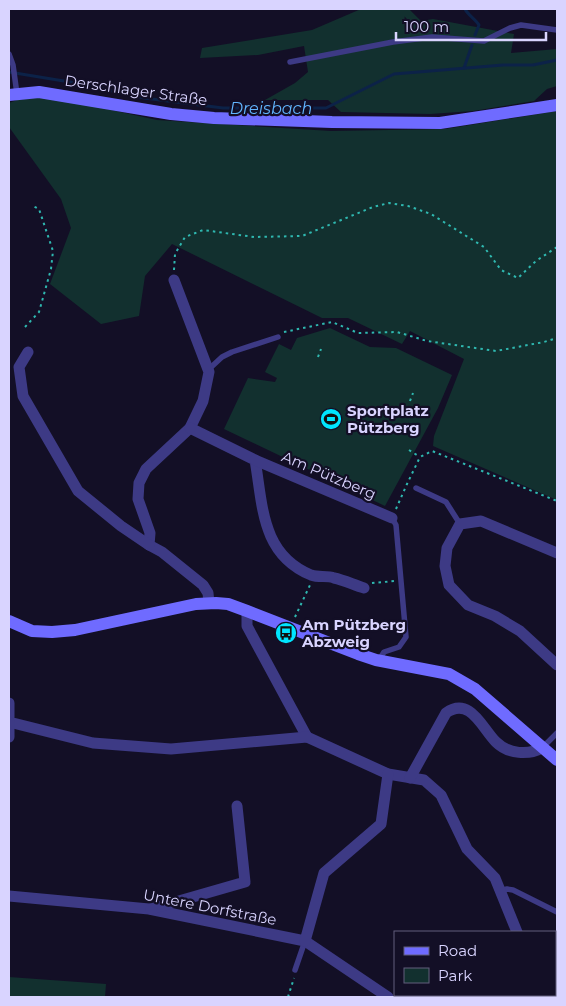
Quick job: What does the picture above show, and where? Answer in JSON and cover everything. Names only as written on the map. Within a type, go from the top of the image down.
[{"type":"main road","name":"Derschlager Straße","points":[[13,95],[39,92],[157,112],[206,117],[332,122],[440,123],[557,105]]},
{"type":"main road","points":[[9,624],[32,631],[75,630],[196,604],[228,604],[358,654],[449,674],[475,689],[557,760]]},
{"type":"street","points":[[149,544],[150,533],[138,499],[139,483],[146,469],[190,428],[203,401],[208,370],[174,280]]},
{"type":"street","points":[[28,352],[19,368],[23,396],[78,491],[120,526],[162,552],[203,585],[208,593],[209,603]]},
{"type":"street","name":"Am Pützberg","points":[[190,428],[255,460],[392,518]]},
{"type":"street","points":[[255,460],[270,538],[288,561],[314,576],[332,577],[364,588]]},
{"type":"street","points":[[557,553],[481,521],[460,524],[448,548],[446,566],[449,585],[468,605],[495,616],[520,631],[557,664]]},
{"type":"street","points":[[247,611],[246,626],[307,737]]},
{"type":"street","points":[[9,703],[9,737]]},
{"type":"street","points":[[410,778],[446,713],[452,708],[463,708],[472,712],[497,744],[516,752],[535,752],[543,747]]},
{"type":"street","points":[[9,722],[94,743],[171,749],[307,737],[388,774],[424,780],[441,795],[468,849],[495,878],[517,931]]},
{"type":"street","points":[[305,941],[324,874],[381,824],[388,774]]},
{"type":"street","points":[[149,909],[246,882],[237,806]]},
{"type":"street","name":"Untere Dorfstraße","points":[[9,896],[149,909],[305,941],[388,997]]},
{"type":"lane","points":[[290,62],[393,42],[432,37],[484,41],[510,28],[521,25],[557,30]]},
{"type":"lane","points":[[9,54],[14,79],[13,95]]},
{"type":"lane","points":[[208,370],[222,357],[232,352],[278,337]]},
{"type":"lane","points":[[416,488],[446,502],[460,524]]},
{"type":"lane","points":[[379,660],[384,652],[399,647],[406,637],[396,525],[392,518]]},
{"type":"lane","points":[[543,747],[557,733]]},
{"type":"lane","points":[[500,891],[513,890],[557,912]]},
{"type":"lane","points":[[295,970],[305,941]]},
{"type":"path","points":[[174,280],[175,254],[185,237],[194,233],[203,230],[254,237],[302,236],[373,207],[389,203],[408,206],[431,214],[484,247],[501,270],[518,278],[536,261],[557,247]]},
{"type":"path","points":[[25,327],[39,312],[51,269],[53,251],[39,209],[33,206]]},
{"type":"path","points":[[278,337],[280,333],[332,322],[358,333],[397,332],[427,341],[496,351],[557,338]]},
{"type":"path","points":[[318,357],[321,349]]},
{"type":"path","points":[[410,401],[413,393]]},
{"type":"path","points":[[409,450],[420,457]]},
{"type":"path","points":[[392,518],[420,457],[432,451],[557,502]]},
{"type":"path","points":[[294,621],[312,579]]},
{"type":"path","points":[[364,588],[370,583],[402,580]]},
{"type":"path","points":[[288,997],[295,970]]},
{"type":"green space","points":[[361,9],[409,9],[421,21],[433,19],[514,34],[511,53],[557,49],[557,86],[547,89],[534,101],[473,111],[430,114],[341,112],[328,100],[265,100],[295,83],[308,72],[304,46],[258,55],[200,58],[202,48],[312,30]]},
{"type":"green space","points":[[40,97],[84,104],[157,120],[331,131],[445,129],[557,111],[557,500],[433,446],[434,436],[464,359],[410,331],[402,344],[348,318],[322,318],[172,244],[145,276],[139,316],[101,324],[50,284],[71,228],[61,199],[9,127],[9,103]]},
{"type":"green space","name":"Sportplatz Pützberg","points":[[330,328],[370,347],[396,348],[452,375],[438,408],[385,506],[224,429],[248,378],[275,382],[277,378],[265,372],[279,344],[291,350],[297,338]]},
{"type":"green space","points":[[9,977],[106,984],[105,997],[9,997]]},
{"type":"waterway","points":[[465,9],[479,25],[475,35]]},
{"type":"waterway","points":[[464,68],[472,45]]},
{"type":"waterway","name":"Dreisbach","points":[[9,72],[76,83],[144,98],[223,108],[326,108],[394,74],[503,65],[533,65],[557,60]]},
{"type":"place","name":"Sportplatz Pützberg","points":[[331,419]]},
{"type":"place","name":"Am Pützberg Abzweig","points":[[286,633]]}]
